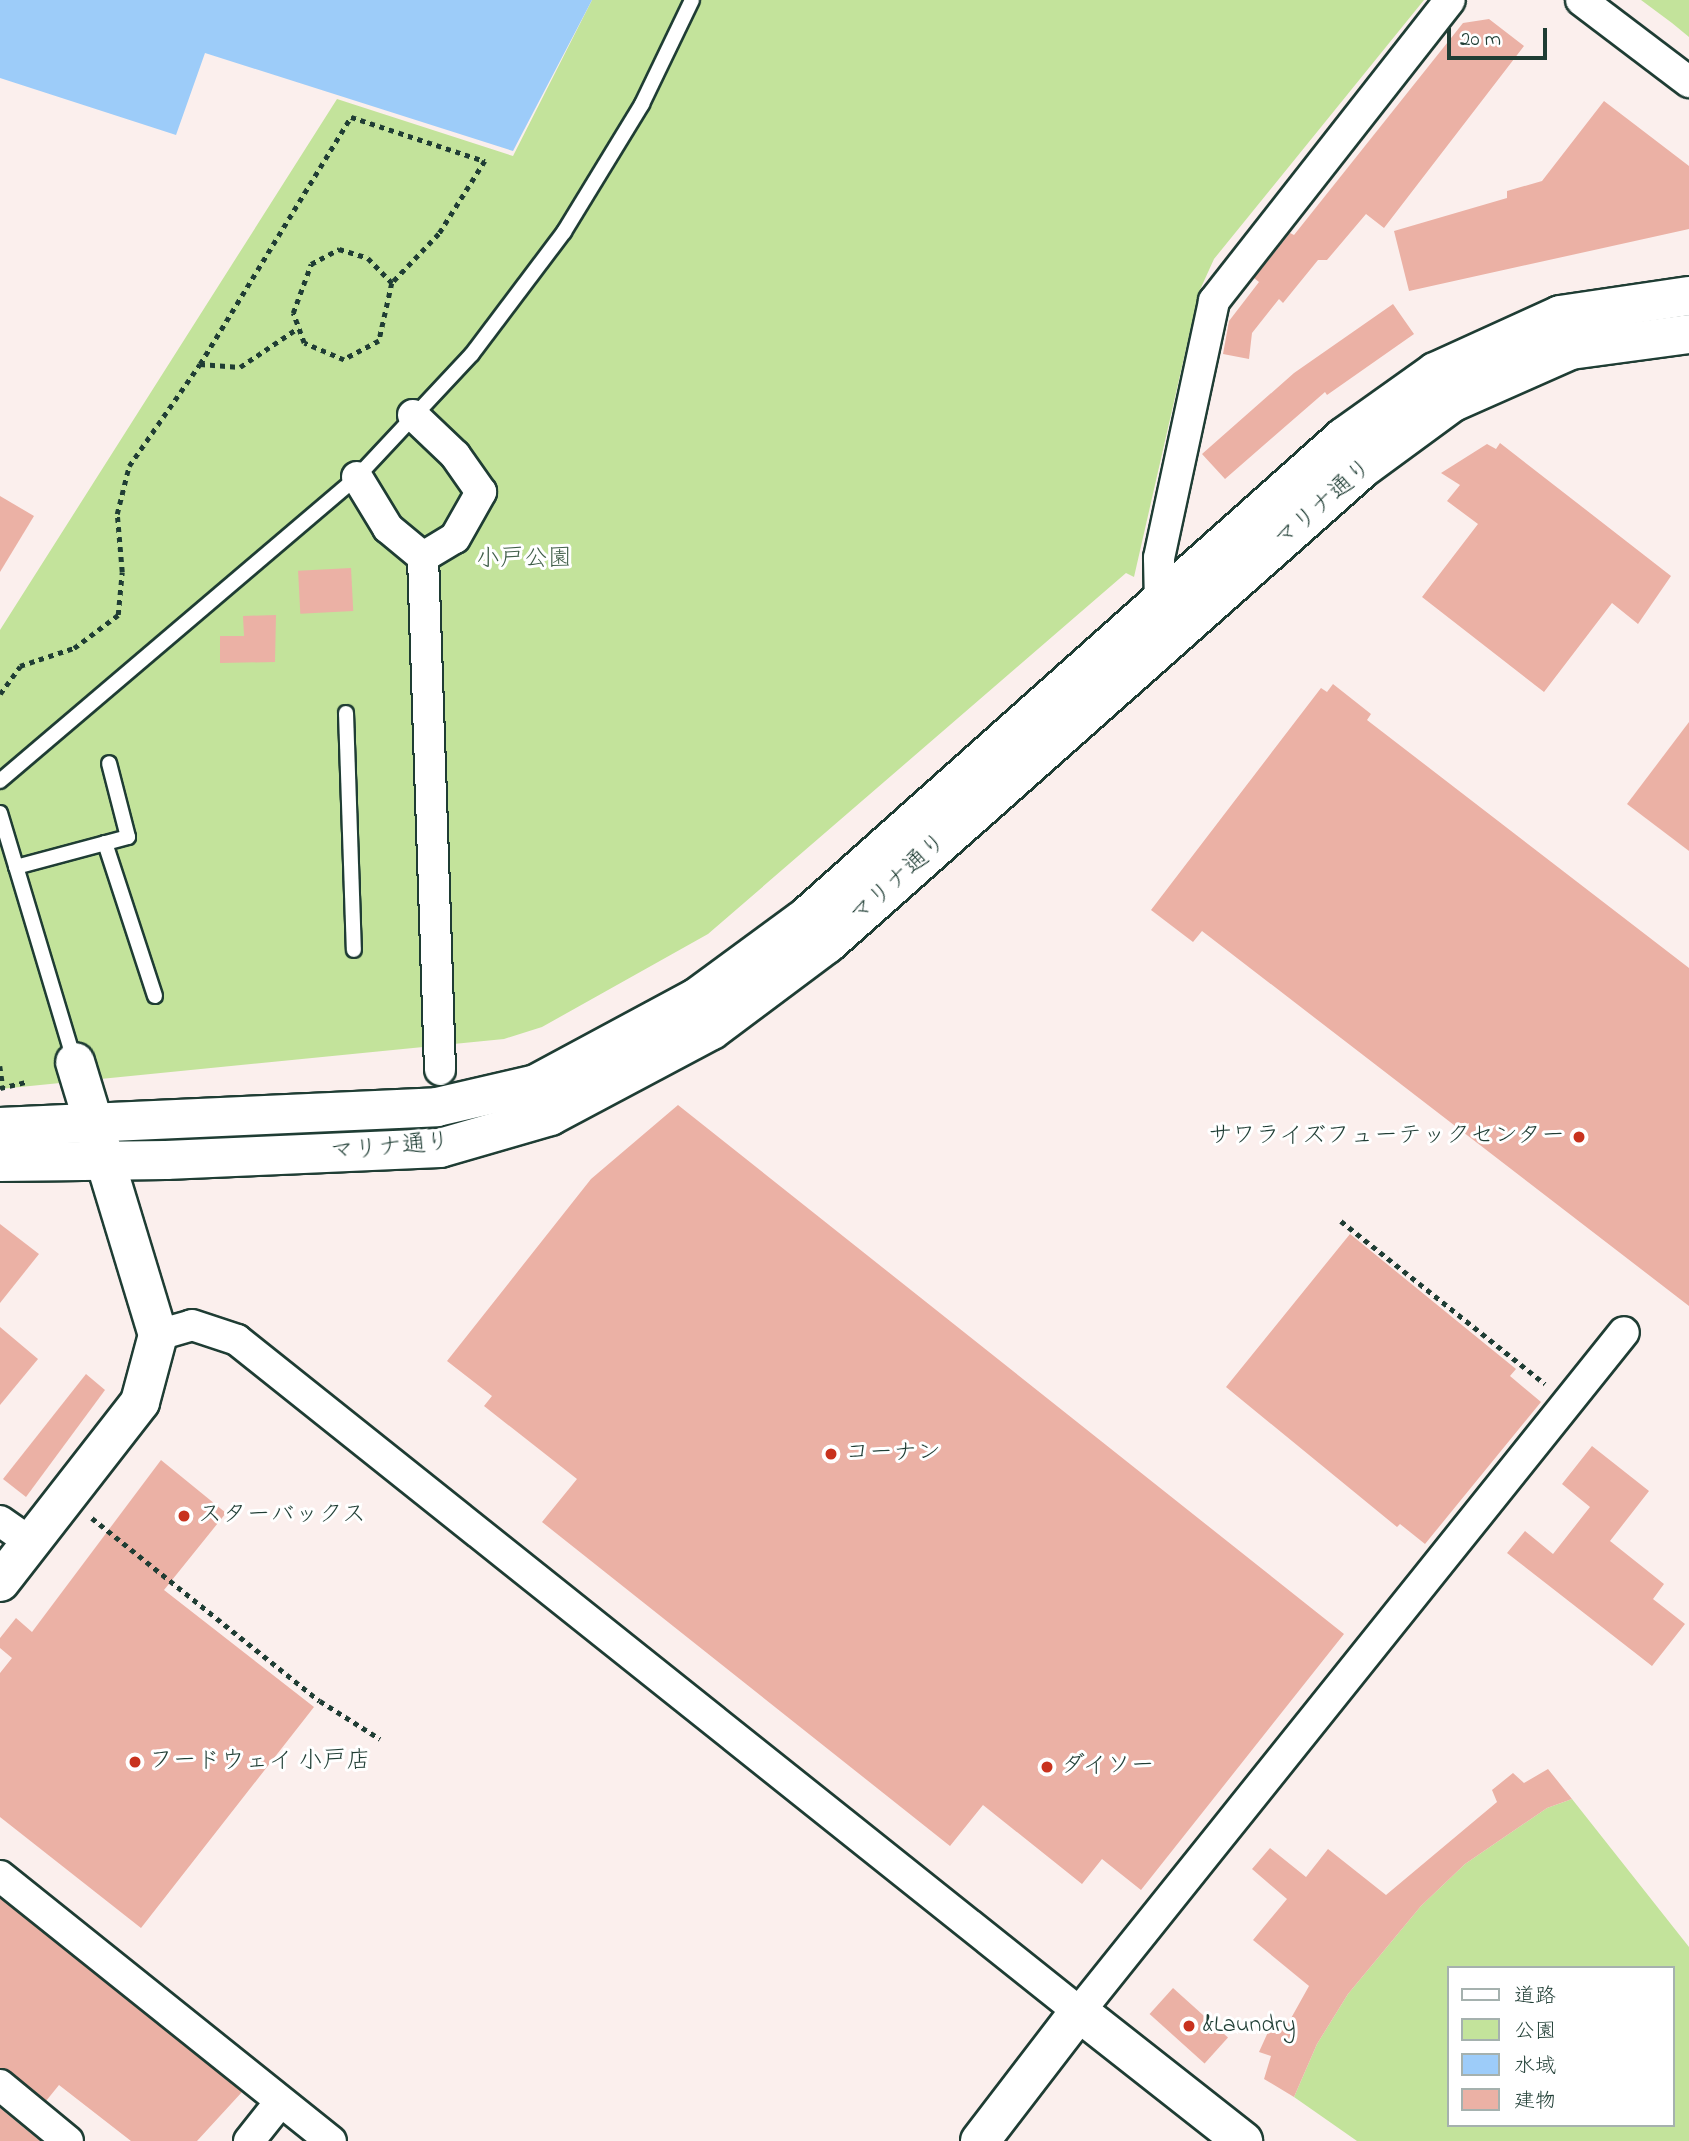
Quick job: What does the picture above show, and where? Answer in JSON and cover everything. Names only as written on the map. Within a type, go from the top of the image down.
[{"type":"street","points":[[1160,603],[1159,558],[1214,301],[1450,0]]},
{"type":"street","points":[[1581,0],[1689,82]]},
{"type":"street","name":"マリナ通り","points":[[0,1127],[437,1107],[536,1084],[696,998],[805,918],[1344,437],[1434,372],[1560,315],[1689,296]]},
{"type":"street","name":"マリナ通り","points":[[0,1162],[440,1148],[550,1116],[712,1030],[827,944],[1363,468],[1453,402],[1571,350],[1689,334]]},
{"type":"street","points":[[413,415],[455,455],[481,492],[456,538],[423,557]]},
{"type":"street","points":[[358,477],[388,528],[423,557],[440,1070]]},
{"type":"street","points":[[0,1582],[140,1402],[159,1335],[109,1160],[75,1062]]},
{"type":"street","points":[[159,1335],[192,1325],[237,1340],[1243,2141]]},
{"type":"street","points":[[980,2141],[1079,2012],[1624,1332]]},
{"type":"street","points":[[0,1521],[31,1543]]},
{"type":"street","points":[[0,1876],[331,2141]]},
{"type":"street","points":[[0,2085],[68,2141]]},
{"type":"street","points":[[249,2141],[280,2102]]},
{"type":"lane","points":[[0,781],[358,477],[472,354],[564,232],[642,104],[691,0]]},
{"type":"lane","points":[[346,713],[354,950]]},
{"type":"lane","points":[[16,867],[128,836],[109,764]]},
{"type":"lane","points":[[0,813],[75,1062]]},
{"type":"lane","points":[[105,843],[155,996]]},
{"type":"path","points":[[0,694],[20,666],[74,648],[118,615],[122,572],[117,514],[129,467],[200,365],[351,117],[485,161],[439,234],[392,283],[379,341],[344,360],[304,343],[292,313],[310,264],[339,249],[368,258],[392,283]]},
{"type":"path","points":[[200,365],[240,367],[298,328]]},
{"type":"path","points":[[0,1066],[3,1088],[26,1083]]},
{"type":"path","points":[[1341,1221],[1568,1402]]},
{"type":"path","points":[[85,1511],[320,1701],[380,1739]]},
{"type":"green space","name":"小戸公園","points":[[592,0],[1424,0],[1214,259],[1199,292],[1134,577],[1126,573],[708,934],[542,1027],[504,1039],[0,1089],[0,630],[337,99],[513,156]]},
{"type":"green space","points":[[1641,0],[1689,0],[1689,37],[1672,23]]},
{"type":"green space","points":[[1572,1799],[1689,1947],[1689,2141],[1357,2141],[1294,2097],[1317,2044],[1348,1994],[1421,1906],[1465,1864],[1547,1808]]},
{"type":"water","points":[[0,0],[592,0],[513,151],[205,53],[176,135],[0,78]]},
{"type":"building","points":[[1489,19],[1524,46],[1384,228],[1366,214],[1327,260],[1318,260],[1283,303],[1279,299],[1252,333],[1249,359],[1223,354],[1229,321],[1259,282],[1254,278],[1290,233],[1294,235],[1463,23]]},
{"type":"building","points":[[1604,101],[1689,166],[1689,229],[1409,291],[1394,231],[1507,198],[1507,191],[1542,181]]},
{"type":"building","points":[[1393,304],[1414,334],[1327,395],[1325,392],[1225,479],[1202,454],[1294,373]]},
{"type":"building","points":[[1500,443],[1671,576],[1638,624],[1612,603],[1544,692],[1422,597],[1478,524],[1447,501],[1460,485],[1441,473],[1487,444],[1496,449]]},
{"type":"building","points":[[0,496],[34,516],[0,572]]},
{"type":"building","points":[[351,568],[353,611],[300,614],[298,571]]},
{"type":"building","points":[[276,615],[275,662],[220,663],[220,636],[244,636],[243,616]]},
{"type":"building","name":"サワライズフューテックセンター","points":[[1333,684],[1371,714],[1367,720],[1689,968],[1689,1306],[1202,931],[1193,942],[1151,910],[1321,688],[1327,692]]},
{"type":"building","points":[[1689,722],[1689,851],[1627,804]]},
{"type":"building","name":"コーナン","points":[[678,1105],[1344,1634],[1141,1890],[1102,1859],[1082,1884],[983,1805],[950,1846],[542,1522],[577,1479],[484,1406],[492,1396],[447,1361],[591,1179]]},
{"type":"building","points":[[0,1224],[39,1254],[0,1303]]},
{"type":"building","points":[[1350,1234],[1516,1369],[1510,1376],[1541,1402],[1425,1544],[1400,1524],[1397,1527],[1226,1387]]},
{"type":"building","points":[[0,1327],[38,1359],[0,1405]]},
{"type":"building","points":[[86,1374],[105,1390],[26,1497],[3,1479]]},
{"type":"building","points":[[1592,1446],[1649,1491],[1610,1541],[1664,1584],[1653,1599],[1685,1624],[1652,1666],[1507,1553],[1525,1531],[1553,1554],[1590,1507],[1562,1484]]},
{"type":"building","name":"フードウェイ 小戸店","points":[[161,1460],[226,1513],[164,1590],[314,1707],[141,1928],[0,1817],[0,1673],[12,1658],[0,1648],[0,1638],[16,1618],[32,1632]]},
{"type":"building","points":[[1548,1769],[1572,1799],[1547,1808],[1465,1864],[1421,1906],[1348,1994],[1317,2044],[1294,2097],[1264,2079],[1271,2056],[1259,2052],[1273,2021],[1285,2029],[1309,1986],[1253,1940],[1287,1899],[1252,1869],[1270,1848],[1306,1877],[1328,1849],[1386,1895],[1497,1802],[1492,1790],[1513,1773],[1524,1783]]},
{"type":"building","points":[[0,1898],[242,2092],[197,2141],[131,2141],[59,2085],[46,2101],[0,2068]]},
{"type":"building","name":"&Laundry","points":[[1173,1988],[1228,2038],[1205,2064],[1150,2014]]},
{"type":"building","points":[[0,2108],[40,2141],[0,2141]]},
{"type":"place","name":"サワライズフューテックセンター","points":[[1579,1137]]},
{"type":"place","name":"コーナン","points":[[831,1454]]},
{"type":"place","name":"スターバックス","points":[[184,1516]]},
{"type":"place","name":"フードウェイ 小戸店","points":[[135,1762]]},
{"type":"place","name":"ダイソー","points":[[1047,1767]]},
{"type":"place","name":"&Laundry","points":[[1189,2026]]}]
